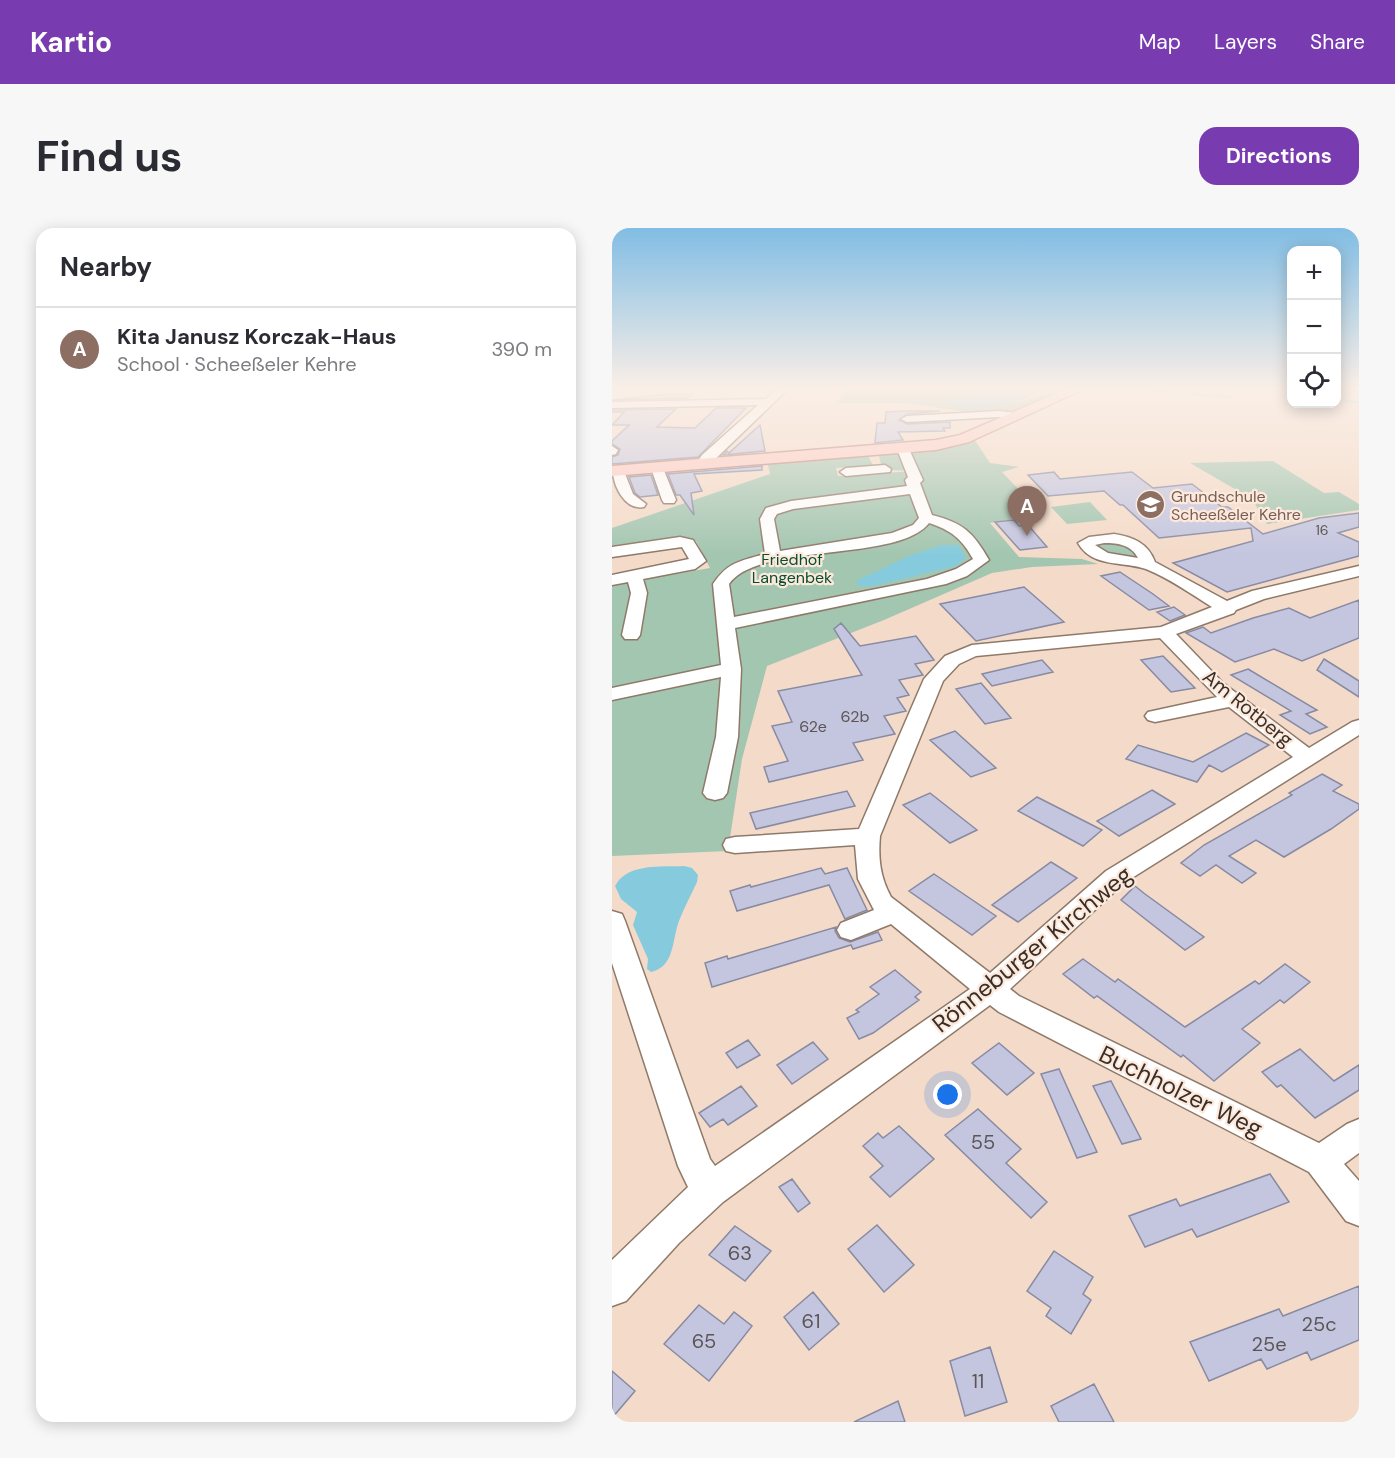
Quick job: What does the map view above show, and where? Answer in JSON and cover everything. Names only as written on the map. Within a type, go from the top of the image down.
[{"type":"main road","points":[[615,471],[872,452],[943,444]]},
{"type":"street","points":[[702,464],[722,444]]},
{"type":"street","points":[[903,449],[916,480],[912,480],[926,518]]},
{"type":"street","points":[[846,472],[882,469],[872,452]]},
{"type":"street","points":[[657,468],[669,500]]},
{"type":"street","points":[[615,471],[627,497],[631,502],[639,504]]},
{"type":"street","points":[[773,557],[767,519],[771,511],[791,505],[915,489]]},
{"type":"street","points":[[715,793],[727,737],[731,669],[721,584],[729,572],[743,565],[773,557],[895,537],[918,528],[926,518]]},
{"type":"street","points":[[726,624],[843,602],[939,580],[972,568],[981,561],[969,538],[949,523],[926,518]]},
{"type":"street","points":[[612,552],[680,542],[688,543],[698,561],[689,566],[612,580]]},
{"type":"street","points":[[1148,564],[1228,609]]},
{"type":"street","points":[[735,844],[868,836],[934,679],[952,660],[972,651],[1164,632],[1258,596],[1359,571]]},
{"type":"street","points":[[631,635],[639,593],[634,576]]},
{"type":"street","name":"Am Rotberg","points":[[1164,632],[1216,687],[1307,757]]},
{"type":"street","points":[[612,694],[731,669]]},
{"type":"street","points":[[1155,716],[1233,700]]},
{"type":"street","name":"Rönneburger Kirchweg","points":[[612,1287],[666,1231],[710,1190],[990,990],[1115,877],[1359,726]]},
{"type":"street","name":"Buchholzer Weg","points":[[868,836],[866,861],[871,885],[882,903],[990,990],[1010,1004],[1088,1045],[1321,1161],[1359,1209]]},
{"type":"street","points":[[851,930],[893,914]]},
{"type":"street","points":[[612,921],[695,1166],[710,1190]]},
{"type":"street","points":[[1321,1161],[1359,1134]]},
{"type":"green space","name":"Friedhof Langenbek","points":[[940,444],[977,444],[990,463],[1019,467],[1002,472],[1042,514],[990,523],[1019,557],[1082,559],[1098,564],[1032,567],[992,573],[884,620],[767,666],[742,759],[728,851],[612,856],[612,585],[710,568],[696,541],[690,544],[612,551],[612,528],[770,474],[768,465],[745,464],[867,453],[874,468],[869,466],[836,468],[838,476],[914,471],[890,470],[885,464],[881,464],[879,456],[874,453]]},
{"type":"green space","points":[[1273,461],[1324,493],[1339,492],[1359,504],[1359,510],[1267,524],[1252,499],[1190,463]]},
{"type":"green space","points":[[1090,502],[1107,520],[1067,524],[1051,507]]},
{"type":"green space","points":[[1101,543],[1124,543],[1142,559],[1102,553],[1096,548]]},
{"type":"water","points":[[942,545],[958,545],[965,559],[956,566],[874,586],[859,586],[856,581],[909,556]]},
{"type":"water","points":[[684,866],[692,868],[698,875],[697,882],[679,921],[669,958],[659,969],[651,972],[647,969],[648,959],[633,925],[637,912],[621,899],[615,886],[620,879],[636,870]]},
{"type":"building","points":[[612,444],[711,444],[698,457],[612,464],[612,457],[618,455],[620,449]]},
{"type":"building","points":[[739,444],[764,444],[765,451],[723,455],[727,451],[729,453]]},
{"type":"building","points":[[762,466],[762,470],[694,474],[702,491],[691,493],[694,515],[680,495],[676,495],[668,474]]},
{"type":"building","points":[[1054,472],[1060,479],[1132,472],[1153,488],[1192,484],[1222,507],[1228,507],[1263,534],[1319,518],[1359,513],[1359,527],[1338,533],[1359,542],[1359,556],[1227,592],[1173,563],[1253,541],[1251,528],[1159,538],[1104,491],[1048,496],[1028,475]]},
{"type":"building","points":[[651,475],[658,495],[640,497],[635,493],[629,477]]},
{"type":"building","points":[[1014,520],[1019,526],[1028,525],[1047,547],[1020,550],[995,522]]},
{"type":"building","points":[[1120,572],[1169,606],[1149,610],[1101,576]]},
{"type":"building","points":[[1024,587],[1064,622],[976,641],[940,604]]},
{"type":"building","points":[[1359,600],[1359,638],[1302,661],[1274,649],[1235,662],[1186,633],[1203,627],[1211,633],[1289,608],[1310,618]]},
{"type":"building","points":[[1174,607],[1185,615],[1170,621],[1157,612]]},
{"type":"building","points":[[841,623],[860,646],[916,636],[934,660],[915,664],[923,675],[899,680],[909,695],[897,698],[906,711],[884,716],[895,734],[853,743],[863,760],[769,782],[764,767],[788,761],[772,726],[792,722],[778,691],[862,675],[834,629]]},
{"type":"building","points":[[1163,656],[1195,688],[1171,692],[1141,660]]},
{"type":"building","points":[[1324,659],[1359,681],[1359,697],[1317,670]]},
{"type":"building","points":[[1042,660],[1053,672],[992,686],[982,674]]},
{"type":"building","points":[[1248,669],[1317,710],[1306,714],[1327,727],[1310,734],[1280,715],[1291,711],[1231,675]]},
{"type":"building","points":[[981,683],[1011,718],[985,724],[956,689]]},
{"type":"building","points":[[955,731],[996,768],[971,777],[930,740]]},
{"type":"building","points":[[1246,733],[1269,745],[1222,772],[1209,765],[1197,782],[1126,759],[1138,745],[1193,762]]},
{"type":"building","points":[[1322,774],[1342,785],[1333,791],[1359,804],[1359,809],[1331,829],[1284,857],[1256,840],[1229,856],[1256,873],[1242,883],[1216,865],[1200,876],[1181,863],[1204,845],[1292,795],[1289,793]]},
{"type":"building","points":[[1152,790],[1175,804],[1119,836],[1097,821]]},
{"type":"building","points":[[847,791],[855,806],[756,829],[750,813]]},
{"type":"building","points":[[930,793],[977,830],[950,843],[903,805]]},
{"type":"building","points":[[1037,797],[1102,830],[1083,846],[1018,811]]},
{"type":"building","points":[[1051,862],[1077,878],[1018,922],[992,905]]},
{"type":"building","points":[[821,868],[825,874],[847,868],[867,910],[845,919],[829,885],[737,911],[730,891]]},
{"type":"building","points":[[934,874],[996,916],[972,935],[909,891]]},
{"type":"building","points":[[1135,886],[1204,937],[1185,950],[1121,900]]},
{"type":"building","points":[[836,927],[835,931],[839,938],[850,942],[878,932],[882,940],[853,949],[851,945],[712,987],[705,963],[727,956],[728,959]]},
{"type":"building","points":[[1083,959],[1115,982],[1118,979],[1185,1027],[1255,981],[1259,984],[1285,964],[1310,982],[1284,1003],[1280,1000],[1242,1029],[1260,1043],[1214,1081],[1183,1055],[1181,1057],[1063,974]]},
{"type":"building","points":[[895,970],[921,992],[915,997],[919,1000],[873,1033],[859,1039],[847,1018],[859,1012],[856,1010],[879,994],[870,987]]},
{"type":"building","points":[[748,1040],[760,1055],[737,1068],[726,1053]]},
{"type":"building","points":[[813,1042],[828,1059],[792,1084],[777,1065]]},
{"type":"building","points":[[999,1043],[1034,1073],[1007,1095],[972,1063]]},
{"type":"building","points":[[1300,1049],[1334,1081],[1359,1065],[1359,1090],[1315,1118],[1281,1085],[1277,1087],[1262,1072]]},
{"type":"building","points":[[1059,1069],[1097,1152],[1077,1158],[1041,1074]]},
{"type":"building","points":[[1111,1081],[1141,1139],[1122,1144],[1093,1086]]},
{"type":"building","points":[[741,1086],[757,1106],[728,1125],[723,1119],[710,1127],[699,1113]]},
{"type":"building","points":[[978,1109],[1021,1149],[1006,1163],[1047,1202],[1031,1218],[945,1135]]},
{"type":"building","points":[[899,1126],[934,1159],[890,1197],[870,1177],[883,1166],[863,1146],[878,1133],[883,1138]]},
{"type":"building","points":[[1270,1174],[1289,1202],[1197,1237],[1192,1229],[1145,1247],[1129,1216],[1176,1199],[1180,1206]]},
{"type":"building","points":[[792,1179],[810,1203],[798,1212],[779,1187]]},
{"type":"building","points":[[877,1225],[914,1265],[884,1292],[848,1249]]},
{"type":"building","points":[[735,1226],[771,1251],[745,1281],[709,1255]]},
{"type":"building","points":[[1054,1251],[1093,1277],[1083,1294],[1091,1300],[1071,1334],[1046,1316],[1051,1308],[1027,1291]]},
{"type":"building","points":[[1359,1286],[1359,1340],[1311,1360],[1307,1352],[1267,1369],[1261,1359],[1209,1381],[1190,1342],[1279,1309],[1283,1316]]},
{"type":"building","points":[[813,1292],[839,1324],[809,1350],[784,1317]]},
{"type":"building","points":[[699,1305],[724,1324],[734,1312],[752,1326],[709,1381],[664,1344]]},
{"type":"building","points":[[990,1347],[1007,1402],[965,1416],[950,1361]]},
{"type":"building","points":[[612,1371],[635,1391],[612,1418]]},
{"type":"building","points":[[1094,1384],[1114,1422],[1059,1422],[1051,1406]]},
{"type":"building","points":[[898,1401],[905,1422],[854,1422]]},
{"type":"place","name":"Grundschule Scheeßeler Kehre","points":[[1150,505]]},
{"type":"place","name":"Kita Janusz Korczak-Haus","points":[[1027,536]]}]
